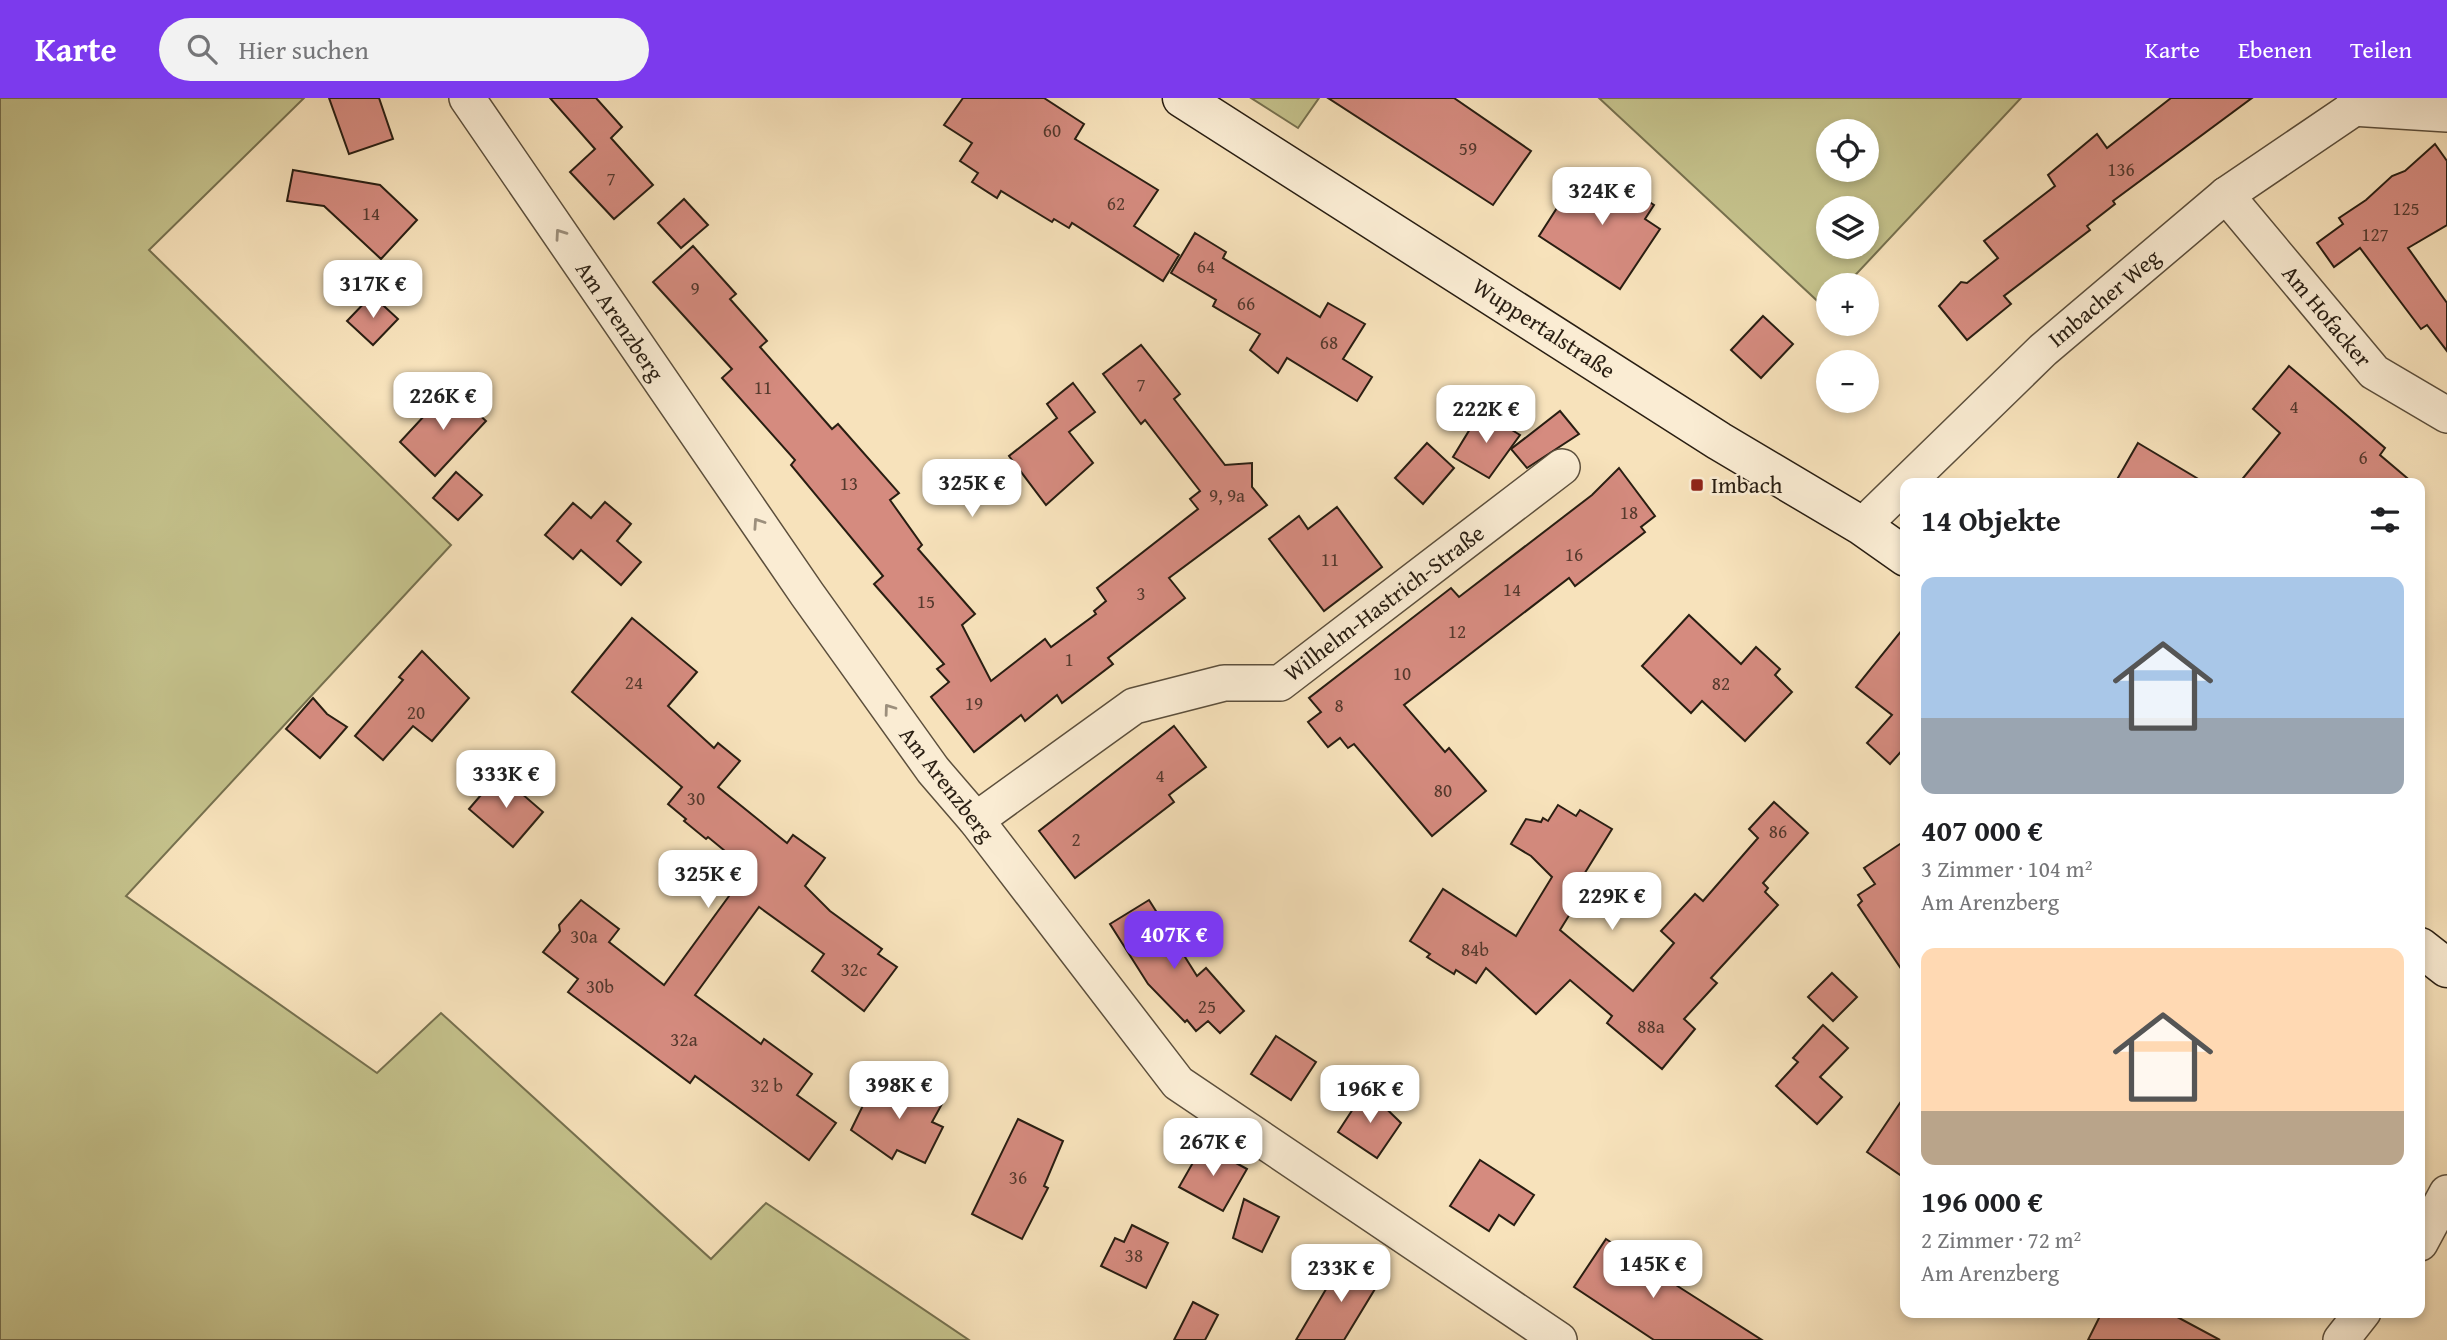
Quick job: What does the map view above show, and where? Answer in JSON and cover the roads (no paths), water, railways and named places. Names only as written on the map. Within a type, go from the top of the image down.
[{"type":"main road","name":"Wuppertalstraße","points":[[1182,98],[1900,553]]},
{"type":"main road","points":[[2425,951],[2447,968]]},
{"type":"street","name":"Am Arenzberg","points":[[467,98],[807,594],[933,770],[976,820],[1178,1083],[1559,1340]]},
{"type":"street","name":"Imbacher Weg","points":[[1911,478],[2043,350],[2226,195],[2360,103]]},
{"type":"street","points":[[2360,103],[2447,114]]},
{"type":"street","name":"Am Hofacker","points":[[2226,195],[2374,372],[2447,415]]},
{"type":"street","name":"Wilhelm-Hastrich-Straße","points":[[976,820],[1134,706],[1224,683],[1280,683],[1562,467]]},
{"type":"street","name":"Imbacher Weg","points":[[1861,526],[1900,488]]},
{"type":"street","points":[[2425,1234],[2447,1194]]},
{"type":"street","points":[[2341,1340],[2358,1318]]},
{"type":"place","name":"Imbach","points":[[1697,485]]}]
